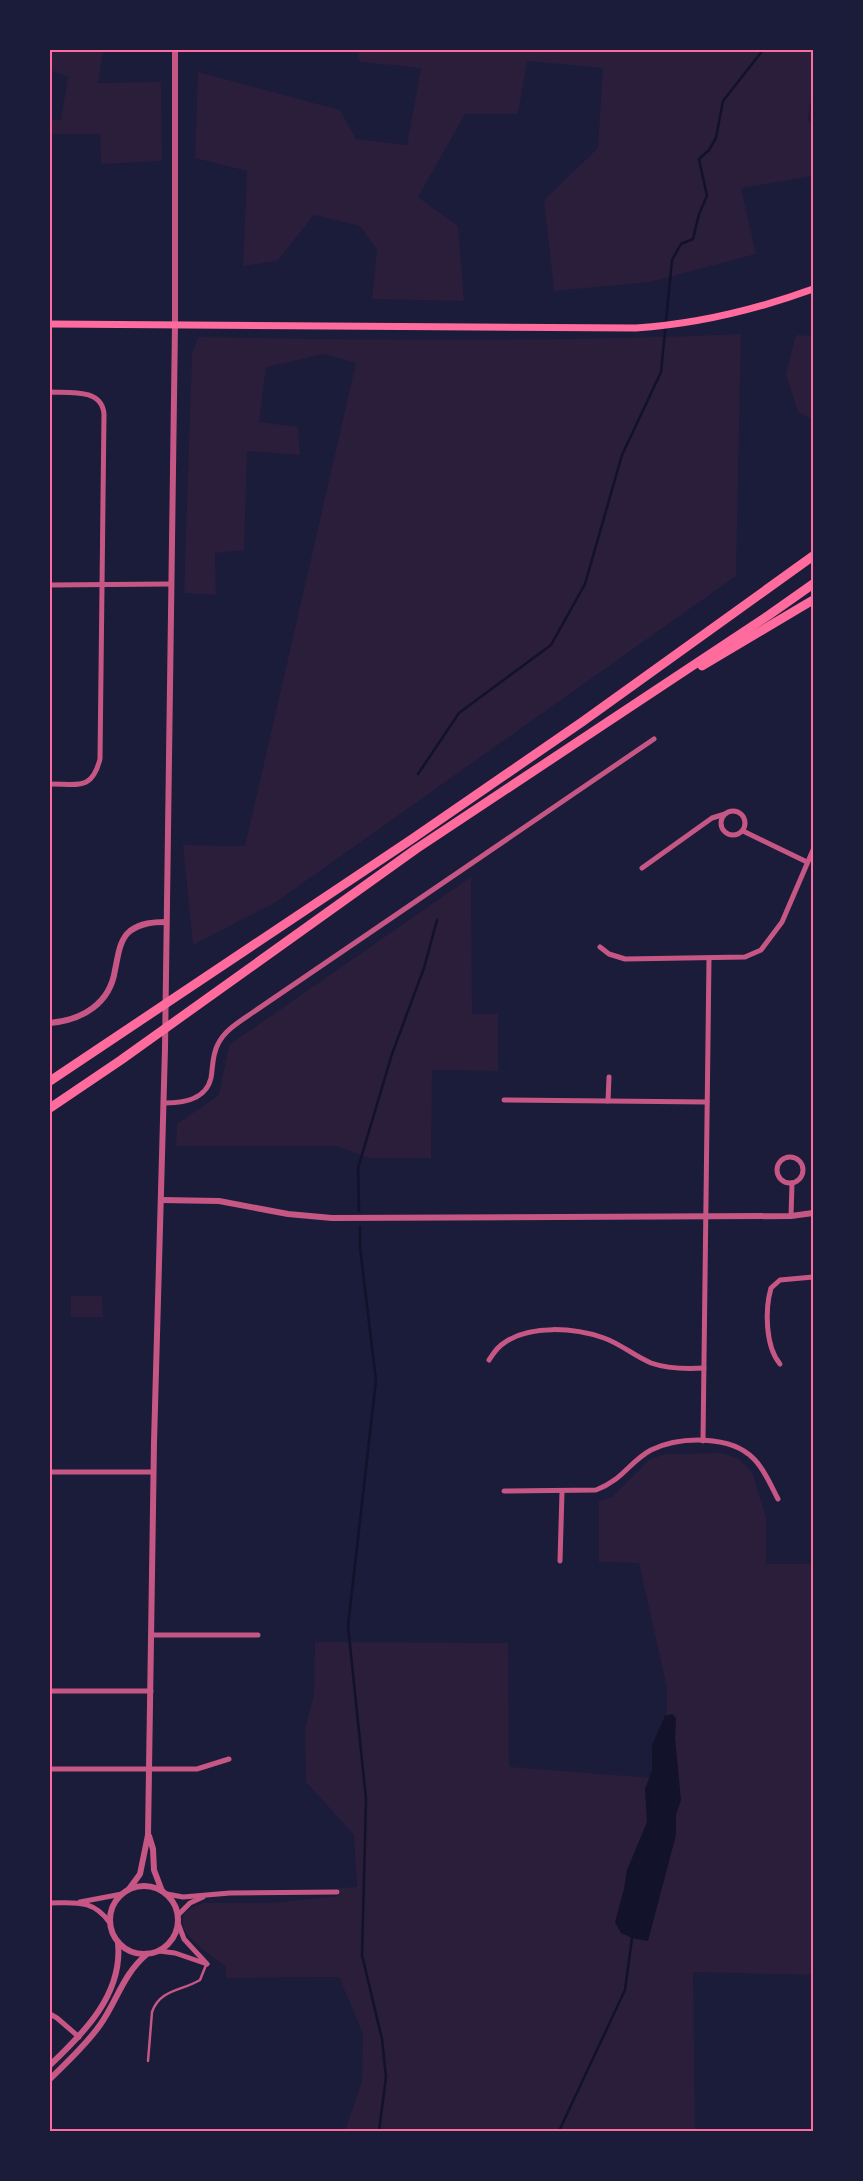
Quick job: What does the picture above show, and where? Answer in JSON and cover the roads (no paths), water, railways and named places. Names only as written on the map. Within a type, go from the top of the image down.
[{"type":"highway","points":[[759,595],[813,552]]},
{"type":"highway","points":[[50,1081],[412,839],[582,722],[813,556]]},
{"type":"highway","points":[[50,1108],[121,1060],[416,849],[761,621],[813,584]]},
{"type":"highway","points":[[599,727],[813,600]]},
{"type":"main road","points":[[50,324],[610,329],[665,327],[737,314],[768,306],[813,289]]},
{"type":"street","points":[[175,50],[175,325],[165,1048],[153,1472],[148,1835],[144,1848],[142,1867],[136,1881],[122,1894],[111,1910],[110,1923],[112,1934],[118,1943],[131,1952],[147,1954],[160,1951],[174,1953],[207,1964]]},
{"type":"street","points":[[50,392],[82,393],[98,399],[102,404],[104,414],[100,759],[94,777],[84,785],[50,784]]},
{"type":"street","points":[[50,585],[170,584]]},
{"type":"street","points":[[164,1103],[188,1101],[197,1098],[206,1090],[211,1080],[217,1046],[228,1031],[252,1013],[654,739]]},
{"type":"street","points":[[642,868],[712,818],[725,814],[736,811],[743,815],[746,823],[743,831],[736,835],[725,832],[721,825],[725,814]]},
{"type":"street","points":[[743,831],[807,862]]},
{"type":"street","points":[[600,948],[609,954],[625,959],[745,957],[761,950],[782,922],[813,850]]},
{"type":"street","points":[[50,1023],[81,1017],[91,1010],[109,991],[120,947],[128,932],[143,924],[166,922]]},
{"type":"street","points":[[703,1441],[709,959]]},
{"type":"street","points":[[608,1101],[609,1077]]},
{"type":"street","points":[[504,1100],[707,1102]]},
{"type":"street","points":[[791,1157],[802,1163],[804,1171],[800,1179],[792,1183],[780,1178],[777,1170],[780,1162],[791,1157]]},
{"type":"street","points":[[791,1216],[792,1183]]},
{"type":"street","points":[[161,1200],[219,1201],[288,1214],[332,1218],[791,1216],[813,1212]]},
{"type":"street","points":[[780,1364],[774,1357],[769,1342],[768,1305],[771,1288],[780,1280],[813,1277]]},
{"type":"street","points":[[488,1360],[503,1343],[514,1337],[530,1332],[553,1331],[605,1338],[646,1360],[666,1366],[682,1369],[704,1368]]},
{"type":"street","points":[[504,1491],[562,1492],[596,1490],[610,1485],[652,1450],[674,1443],[703,1441],[734,1446],[747,1453],[763,1471],[778,1499]]},
{"type":"street","points":[[50,1472],[153,1472]]},
{"type":"street","points":[[560,1561],[562,1492]]},
{"type":"street","points":[[152,1635],[258,1635]]},
{"type":"street","points":[[50,1691],[151,1691]]},
{"type":"street","points":[[50,1769],[197,1769],[229,1759]]},
{"type":"street","points":[[148,1835],[153,1849],[154,1870],[164,1892],[176,1907],[178,1914],[178,1923],[172,1940],[160,1951]]},
{"type":"street","points":[[129,1889],[142,1886],[177,1897],[230,1893],[337,1892]]},
{"type":"street","points":[[50,1903],[74,1903],[122,1894]]},
{"type":"street","points":[[178,1914],[190,1903],[205,1895]]},
{"type":"street","points":[[74,1903],[97,1908],[110,1923]]},
{"type":"street","points":[[178,1923],[184,1939],[207,1964]]},
{"type":"street","points":[[50,2065],[79,2037],[99,2011],[114,1981],[119,1965],[118,1943]]},
{"type":"street","points":[[50,2079],[92,2036],[106,2017],[131,1969],[147,1954]]},
{"type":"street","points":[[50,2014],[58,2018],[79,2037]]},
{"type":"lane","points":[[148,2061],[154,2004],[165,1994],[200,1980],[207,1964]]},
{"type":"waterway","points":[[418,774],[459,713],[551,645],[585,584],[622,455],[661,372],[672,260],[681,244],[693,239],[699,214],[707,196],[699,159],[709,150],[716,138],[723,101],[763,50]]},
{"type":"waterway","points":[[359,1211],[358,1168],[392,1054],[424,968],[437,920]]},
{"type":"waterway","points":[[360,1227],[360,1248],[376,1380],[348,1626],[366,1799],[362,1955],[382,2039],[386,2077],[379,2131]]},
{"type":"waterway","points":[[559,2131],[625,1990],[632,1938]]}]
